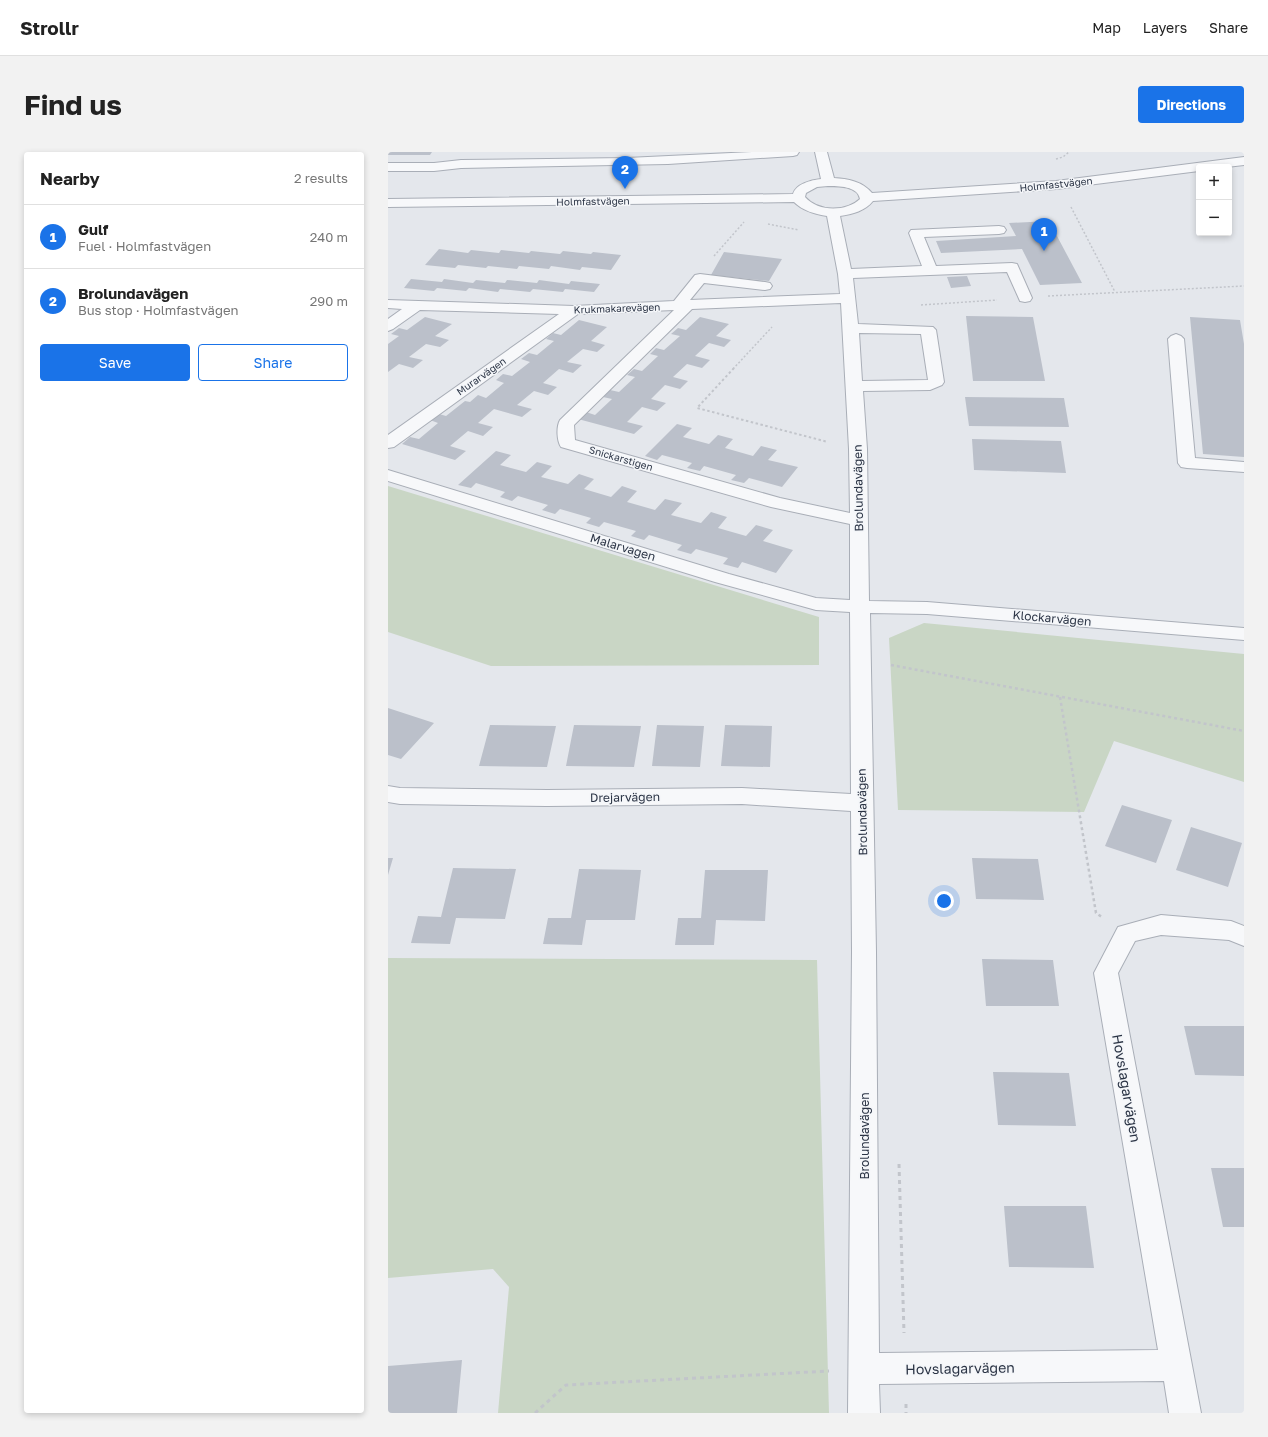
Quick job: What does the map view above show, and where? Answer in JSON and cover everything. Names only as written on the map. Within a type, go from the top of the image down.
[{"type":"street","points":[[388,167],[434,167],[461,164],[661,162],[742,158],[793,152]]},
{"type":"street","points":[[821,152],[828,182]]},
{"type":"street","name":"Holmfastvägen","points":[[867,197],[1056,185],[1244,160]]},
{"type":"street","points":[[828,182],[843,183],[855,186],[864,191],[867,197],[865,202],[859,207],[847,211],[833,212],[809,208],[801,203],[798,195],[804,188],[814,184],[828,182]]},
{"type":"street","name":"Holmfastvägen","points":[[388,203],[798,198]]},
{"type":"street","name":"Brolundavägen","points":[[833,212],[845,274],[851,328],[858,449],[864,952],[864,1413]]},
{"type":"street","points":[[930,270],[916,233],[999,230]]},
{"type":"street","points":[[845,274],[1012,267],[1025,298]]},
{"type":"street","points":[[683,306],[700,278],[765,286]]},
{"type":"street","name":"Krukmakarevägen","points":[[388,304],[574,310],[847,298]]},
{"type":"street","points":[[388,326],[417,305]]},
{"type":"street","name":"Snickarstigen","points":[[683,306],[566,424],[567,443],[777,503],[858,520]]},
{"type":"street","name":"Murarvägen","points":[[388,443],[574,310]]},
{"type":"street","points":[[851,328],[928,330],[936,382],[930,385],[855,386]]},
{"type":"street","points":[[1176,340],[1187,463],[1244,466]]},
{"type":"street","name":"Malarvagen","points":[[388,475],[730,580],[816,604],[860,607]]},
{"type":"street","name":"Klockarvägen","points":[[860,607],[927,608],[1244,634]]},
{"type":"street","name":"Drejarvägen","points":[[388,794],[400,796],[547,798],[742,796],[862,804]]},
{"type":"street","points":[[1127,934],[1161,924],[1231,931],[1244,936]]},
{"type":"street","name":"Hovslagarvägen","points":[[1127,934],[1106,973],[1185,1413]]},
{"type":"street","name":"Hovslagarvägen","points":[[863,1369],[1177,1365]]},
{"type":"path","points":[[1068,201],[1116,292]]},
{"type":"path","points":[[777,301],[776,322],[697,408],[858,449]]},
{"type":"path","points":[[860,663],[882,664],[1244,731]]},
{"type":"path","points":[[1060,697],[1096,913],[1127,934]]},
{"type":"path","points":[[534,1413],[566,1385],[863,1369]]},
{"type":"green space","points":[[388,486],[819,617],[819,665],[491,666],[388,632]]},
{"type":"green space","points":[[924,623],[1244,654],[1244,782],[1114,741],[1084,812],[898,810],[889,638]]},
{"type":"green space","points":[[388,958],[817,960],[829,1413],[498,1413],[509,1287],[493,1269],[388,1278]]},
{"type":"building","points":[[388,152],[432,152],[430,155],[388,155]]},
{"type":"building","points":[[1049,221],[1082,283],[1040,285],[1022,249],[941,253],[936,241],[1016,236],[1009,223]]},
{"type":"building","points":[[439,249],[468,253],[471,250],[499,253],[501,250],[560,254],[563,251],[591,254],[593,252],[621,255],[611,270],[582,267],[580,270],[551,266],[549,269],[519,266],[517,269],[488,266],[486,268],[458,265],[455,268],[425,265]]},
{"type":"building","points":[[724,252],[782,259],[769,281],[711,275]]},
{"type":"building","points":[[967,276],[971,286],[951,288],[947,277]]},
{"type":"building","points":[[411,279],[442,282],[444,279],[473,283],[476,280],[505,283],[507,280],[537,283],[539,280],[569,284],[571,281],[600,284],[594,292],[565,289],[563,292],[533,289],[530,292],[500,289],[498,292],[469,288],[466,291],[437,288],[434,291],[404,288]]},
{"type":"building","points":[[966,316],[1033,317],[1045,381],[973,381]]},
{"type":"building","points":[[425,317],[452,324],[435,336],[449,340],[440,347],[426,344],[409,357],[423,360],[413,368],[399,364],[388,372],[388,344],[399,336],[391,334],[399,328],[407,330]]},
{"type":"building","points":[[700,317],[729,324],[716,336],[731,340],[724,347],[709,343],[695,356],[710,360],[702,368],[687,364],[673,377],[688,381],[680,389],[665,385],[651,399],[666,403],[657,411],[642,407],[627,422],[643,426],[634,434],[578,419],[586,412],[595,415],[612,399],[603,397],[610,390],[619,392],[635,377],[627,375],[634,369],[642,371],[658,356],[650,354],[656,348],[664,350],[680,336],[671,334],[678,328],[686,330]]},
{"type":"building","points":[[1190,317],[1240,320],[1244,344],[1244,457],[1203,454]]},
{"type":"building","points":[[579,320],[607,327],[591,341],[605,345],[597,352],[583,349],[567,362],[582,365],[573,373],[559,369],[543,383],[557,387],[548,395],[534,391],[517,405],[532,409],[522,417],[494,409],[478,423],[493,427],[483,436],[468,431],[450,446],[466,451],[455,460],[402,444],[410,437],[419,439],[438,423],[430,420],[439,414],[446,416],[465,401],[470,402],[478,395],[486,398],[504,383],[496,380],[503,374],[512,376],[530,362],[521,359],[529,353],[537,355],[554,341],[546,339],[553,333],[561,335]]},
{"type":"building","points":[[965,397],[1064,398],[1069,427],[969,426]]},
{"type":"building","points":[[677,424],[692,428],[683,437],[709,444],[718,435],[733,439],[725,448],[753,456],[761,446],[777,450],[768,460],[798,467],[782,487],[749,478],[744,483],[731,480],[736,475],[704,466],[700,471],[687,468],[692,463],[662,455],[657,460],[645,456]]},
{"type":"building","points":[[972,439],[1061,441],[1066,473],[974,470]]},
{"type":"building","points":[[496,451],[511,455],[500,465],[526,472],[537,462],[552,466],[541,477],[568,484],[579,474],[594,479],[584,489],[611,497],[622,486],[637,491],[627,502],[655,510],[665,499],[682,503],[671,515],[701,523],[711,512],[727,517],[718,528],[746,536],[756,525],[773,530],[763,541],[793,550],[776,573],[742,562],[738,568],[723,564],[728,558],[696,549],[691,554],[677,550],[682,545],[649,535],[644,540],[631,536],[636,531],[604,522],[599,527],[586,523],[591,518],[560,509],[555,514],[542,510],[548,505],[518,496],[512,501],[500,497],[505,492],[476,483],[471,488],[458,485]]},
{"type":"building","points":[[388,708],[434,723],[401,759],[388,755]]},
{"type":"building","points":[[490,725],[556,726],[547,767],[479,766]]},
{"type":"building","points":[[574,725],[641,726],[634,767],[566,766]]},
{"type":"building","points":[[657,725],[704,726],[700,767],[652,766]]},
{"type":"building","points":[[725,725],[772,726],[770,767],[721,766]]},
{"type":"building","points":[[1122,805],[1172,820],[1156,863],[1105,846]]},
{"type":"building","points":[[1191,827],[1242,843],[1228,887],[1176,870]]},
{"type":"building","points":[[388,858],[393,858],[388,875]]},
{"type":"building","points":[[972,858],[1038,859],[1044,900],[976,899]]},
{"type":"building","points":[[453,868],[516,869],[505,919],[456,918],[450,944],[411,943],[418,916],[441,917]]},
{"type":"building","points":[[579,869],[641,870],[635,920],[586,920],[582,945],[543,944],[548,918],[571,918]]},
{"type":"building","points":[[705,870],[768,870],[765,921],[716,920],[714,945],[675,945],[678,918],[701,918]]},
{"type":"building","points":[[982,959],[1053,960],[1059,1006],[986,1006]]},
{"type":"building","points":[[1184,1026],[1244,1026],[1244,1076],[1195,1075]]},
{"type":"building","points":[[993,1072],[1069,1073],[1076,1126],[998,1125]]},
{"type":"building","points":[[1211,1168],[1244,1168],[1244,1227],[1223,1227]]},
{"type":"building","points":[[1004,1206],[1086,1206],[1094,1268],[1009,1267]]},
{"type":"building","points":[[462,1360],[457,1413],[388,1413],[388,1366]]},
{"type":"place","name":"Brolundavägen","points":[[625,189]]},
{"type":"place","name":"Gulf","points":[[1044,251]]}]
